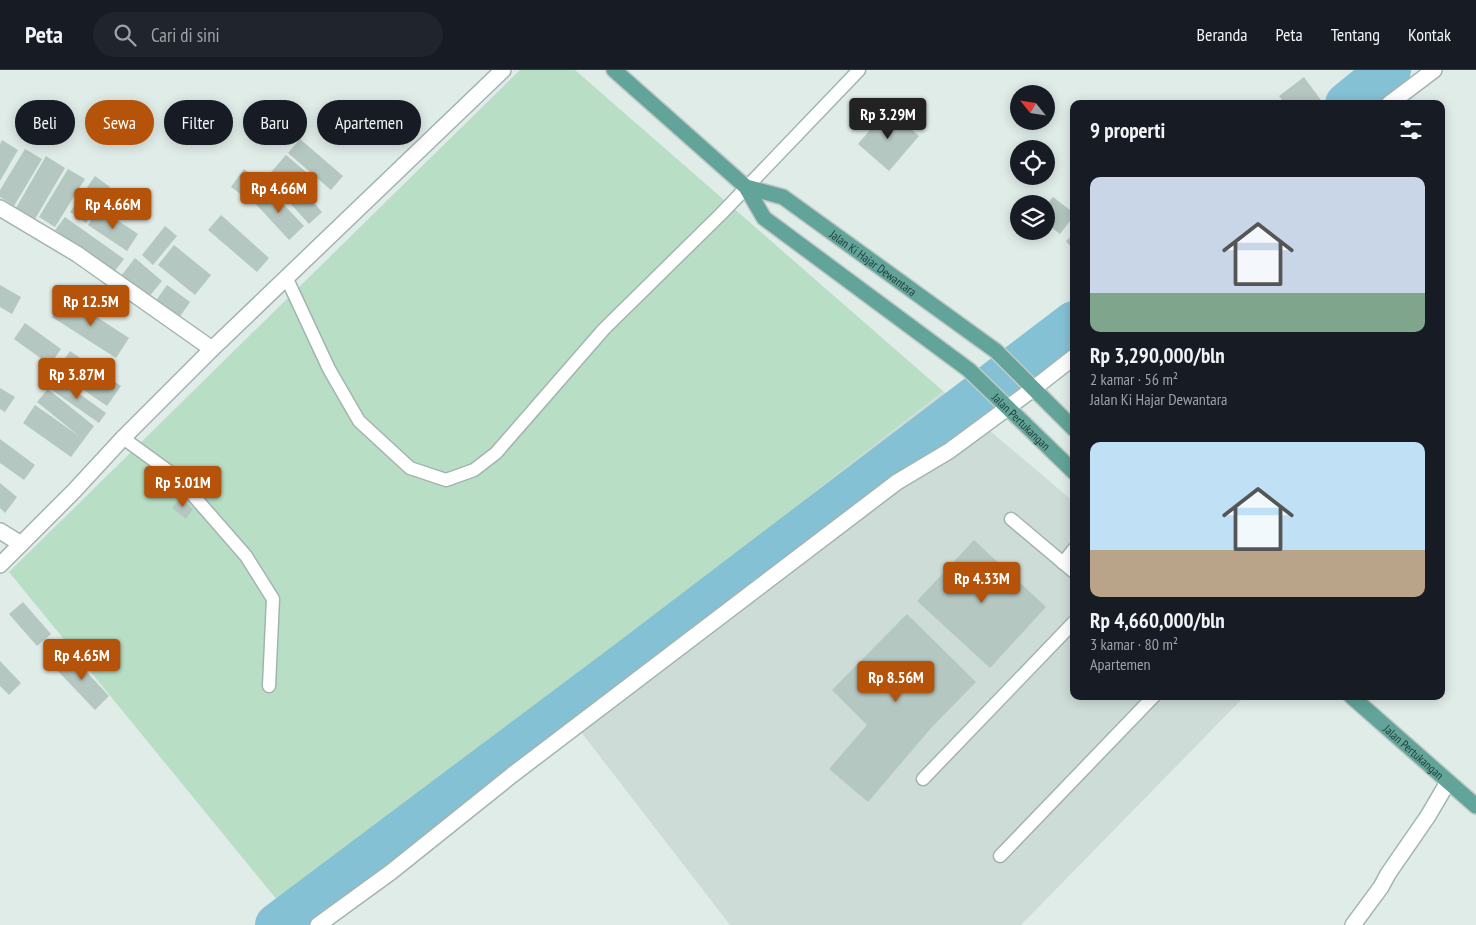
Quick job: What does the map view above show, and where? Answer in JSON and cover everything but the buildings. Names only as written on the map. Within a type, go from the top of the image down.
[{"type":"main road","name":"Jalan Ki Hajar Dewantara","points":[[614,70],[746,186],[764,218],[969,370]]},
{"type":"main road","name":"Jalan Ki Hajar Dewantara","points":[[746,186],[783,196],[996,351],[1033,389]]},
{"type":"main road","name":"Jalan Pertukangan","points":[[969,370],[1070,468]]},
{"type":"main road","points":[[1033,389],[1070,425]]},
{"type":"main road","name":"Jalan Pertukangan","points":[[1356,700],[1476,806]]},
{"type":"street","points":[[0,565],[74,492],[123,438],[212,350],[503,70]]},
{"type":"street","points":[[1394,100],[1434,70]]},
{"type":"street","points":[[0,208],[77,254],[212,350]]},
{"type":"street","points":[[318,925],[391,872],[512,775],[898,482],[949,451],[1070,359]]},
{"type":"street","points":[[0,531],[21,544]]},
{"type":"street","points":[[1353,925],[1381,887],[1448,782]]},
{"type":"lane","points":[[287,279],[329,369],[359,421],[410,468],[446,480],[474,470],[496,453],[604,329],[721,214],[859,70]]},
{"type":"lane","points":[[123,438],[178,478],[246,556],[273,599],[269,686]]},
{"type":"lane","points":[[1011,519],[1070,569]]},
{"type":"lane","points":[[1063,563],[1070,554]]},
{"type":"lane","points":[[923,778],[1070,626]]},
{"type":"lane","points":[[1000,856],[1150,700]]},
{"type":"shaded area","points":[[943,391],[1070,499],[1070,700],[1241,700],[1021,925],[730,925],[554,697]]},
{"type":"green space","points":[[520,70],[575,70],[943,391],[554,697],[282,906],[9,572]]},
{"type":"waterway","points":[[1352,100],[1389,70]]},
{"type":"waterway","points":[[277,925],[628,662],[1070,326]]}]
